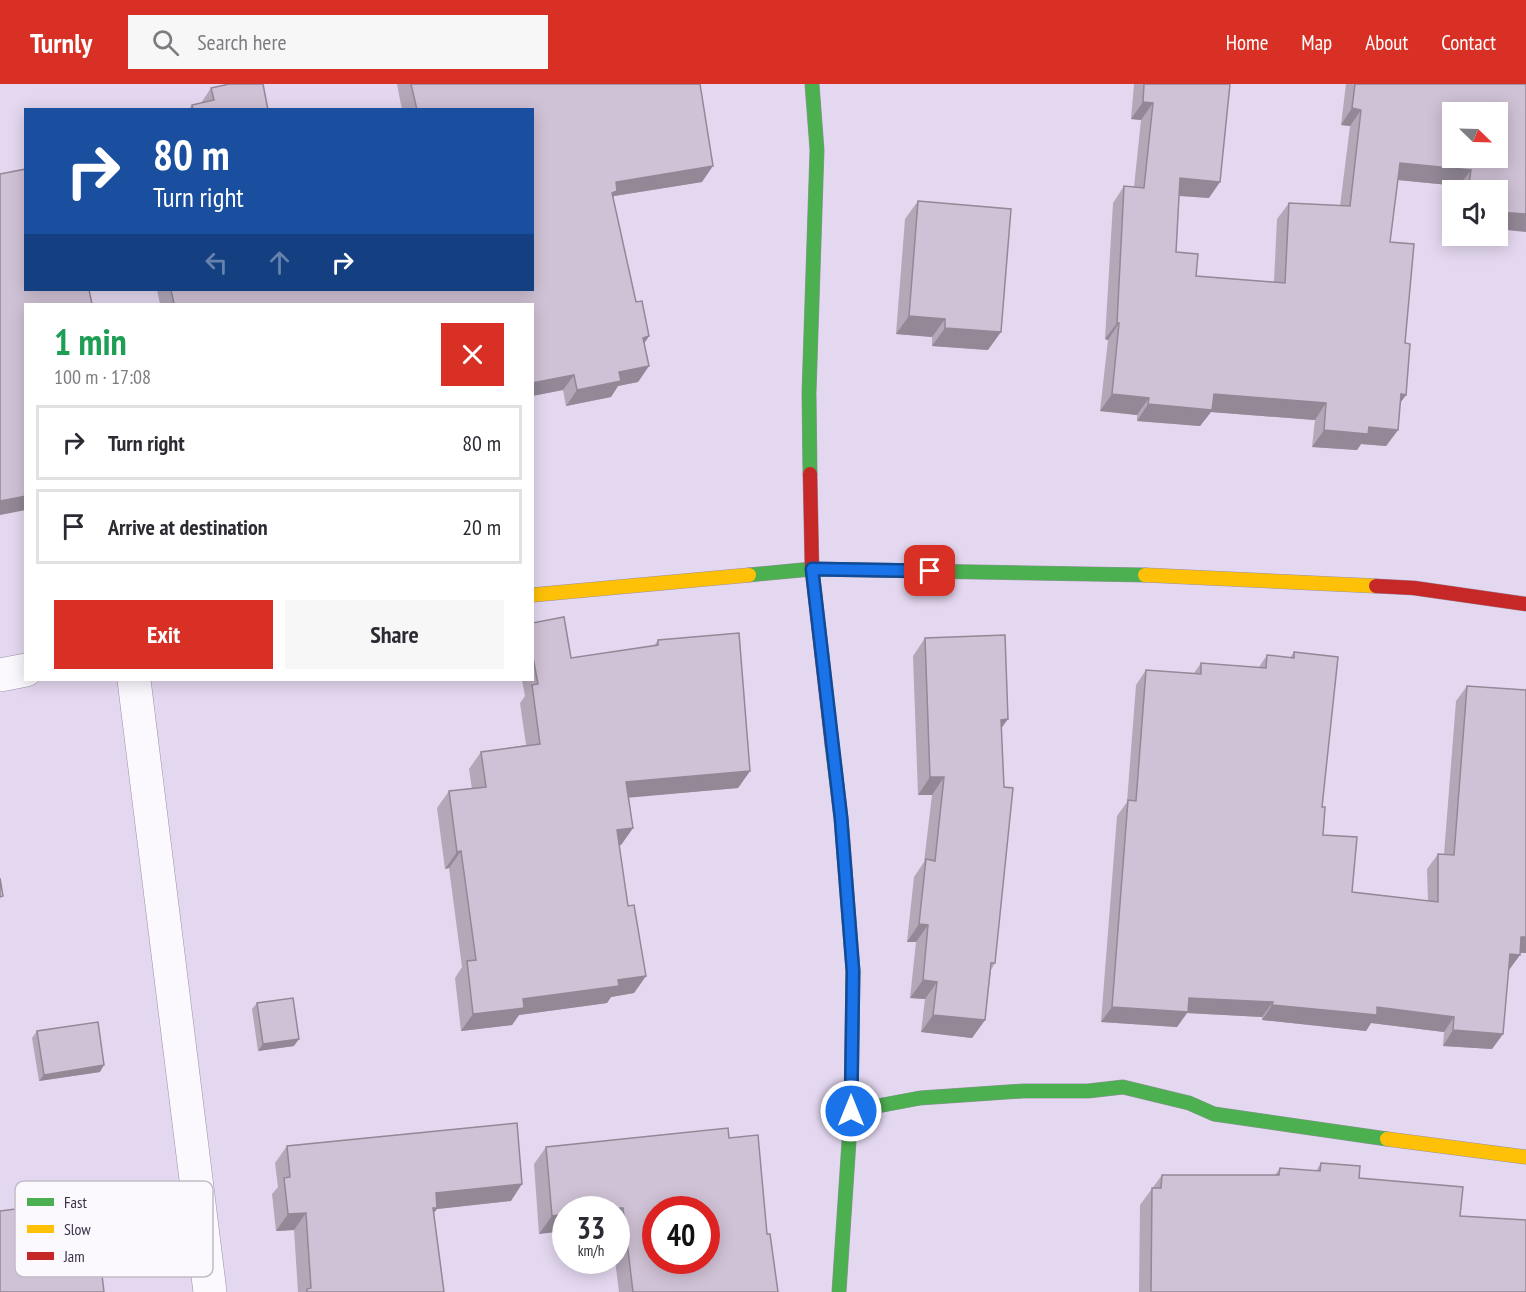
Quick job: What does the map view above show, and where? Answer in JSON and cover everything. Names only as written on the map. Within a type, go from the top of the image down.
[{"type":"street","points":[[812,84],[817,150],[809,393],[812,569],[841,818],[853,971],[851,1111],[839,1292]]},
{"type":"street","points":[[534,595],[812,569],[1197,576],[1414,588],[1526,604]]},
{"type":"street","points":[[0,675],[24,670]]},
{"type":"street","points":[[134,681],[196,1181]]},
{"type":"street","points":[[851,1111],[920,1098],[1023,1091],[1088,1091],[1123,1087],[1188,1103],[1214,1114],[1246,1120],[1526,1157]]},
{"type":"street","points":[[208,1277],[210,1292]]},
{"type":"building","points":[[229,84],[263,84],[268,108],[193,108],[192,105],[214,100],[211,88]]},
{"type":"building","points":[[411,84],[700,84],[713,166],[616,182],[617,191],[612,193],[636,302],[642,301],[649,336],[643,338],[649,366],[619,372],[621,381],[577,390],[574,375],[534,383],[534,303],[174,303],[171,291],[534,291],[534,108],[417,108]]},
{"type":"building","points":[[1144,84],[1230,84],[1220,182],[1180,178],[1176,252],[1198,254],[1196,276],[1285,283],[1289,203],[1350,206],[1361,110],[1352,108],[1355,84],[1526,84],[1526,214],[1508,213],[1508,180],[1470,180],[1471,170],[1451,168],[1508,168],[1508,102],[1442,102],[1442,167],[1400,163],[1390,242],[1414,244],[1405,343],[1410,344],[1406,395],[1401,394],[1398,430],[1369,427],[1368,434],[1324,430],[1326,403],[1214,394],[1212,410],[1148,404],[1149,398],[1112,394],[1119,323],[1117,323],[1124,186],[1144,188],[1153,103],[1143,102]]},
{"type":"building","points":[[24,169],[24,291],[89,291],[92,303],[24,303],[24,496],[0,501],[0,174]]},
{"type":"building","points":[[918,201],[1011,209],[1001,332],[945,328],[945,319],[909,316]]},
{"type":"building","points":[[564,617],[571,658],[658,645],[658,640],[739,633],[750,771],[626,782],[633,828],[617,830],[628,906],[634,905],[646,976],[618,980],[619,986],[523,999],[524,1008],[473,1014],[467,961],[476,960],[461,851],[457,852],[449,791],[486,787],[481,752],[540,744],[532,685],[538,684],[534,663],[534,623]]},
{"type":"building","points":[[1005,635],[1008,719],[1001,720],[1004,787],[1013,788],[995,963],[991,963],[985,1020],[933,1015],[937,982],[923,980],[928,925],[919,924],[926,859],[935,861],[944,777],[930,777],[925,638]]},
{"type":"building","points":[[1294,652],[1338,657],[1322,807],[1325,807],[1323,835],[1357,837],[1352,892],[1438,902],[1438,854],[1454,855],[1467,686],[1526,690],[1526,937],[1521,937],[1520,955],[1510,954],[1503,1034],[1453,1030],[1454,1017],[1377,1007],[1377,1015],[1272,1005],[1273,1002],[1189,998],[1188,1012],[1112,1007],[1128,800],[1136,801],[1146,670],[1201,674],[1201,663],[1266,668],[1267,655],[1294,658]]},
{"type":"building","points":[[0,878],[3,896],[0,897]]},
{"type":"building","points":[[293,998],[299,1039],[263,1044],[257,1003]]},
{"type":"building","points":[[98,1022],[104,1065],[44,1075],[37,1031]]},
{"type":"building","points":[[517,1123],[522,1184],[436,1193],[437,1208],[433,1208],[444,1292],[307,1292],[307,1289],[311,1288],[306,1213],[288,1214],[284,1178],[290,1177],[287,1146]]},
{"type":"building","points":[[728,1128],[729,1138],[758,1135],[767,1234],[770,1234],[778,1292],[633,1292],[630,1267],[630,1196],[552,1196],[552,1216],[546,1147]]},
{"type":"building","points":[[1321,1163],[1360,1166],[1359,1178],[1463,1187],[1460,1216],[1526,1220],[1526,1292],[1151,1292],[1152,1188],[1161,1188],[1162,1175],[1279,1175],[1280,1168],[1320,1171]]},
{"type":"building","points":[[15,1209],[15,1277],[102,1277],[104,1292],[0,1292],[0,1211]]},
{"type":"traffic: fast","points":[[810,474],[809,393],[817,150],[812,84]]},
{"type":"traffic: fast","points":[[749,575],[812,569],[1145,575]]},
{"type":"traffic: fast","points":[[832,745],[841,818],[853,971],[851,1111],[839,1292]]},
{"type":"traffic: fast","points":[[851,1111],[920,1098],[1023,1091],[1088,1091],[1123,1087],[1189,1103],[1214,1114],[1387,1139]]},
{"type":"traffic: slow","points":[[534,595],[749,575]]},
{"type":"traffic: slow","points":[[1145,575],[1376,586]]},
{"type":"traffic: slow","points":[[1387,1139],[1526,1157]]},
{"type":"traffic: jam","points":[[810,474],[812,569],[832,745]]},
{"type":"traffic: jam","points":[[1376,586],[1414,588],[1526,604]]},
{"type":"route","points":[[851,1111],[853,971],[841,818],[812,569],[930,571]]}]
